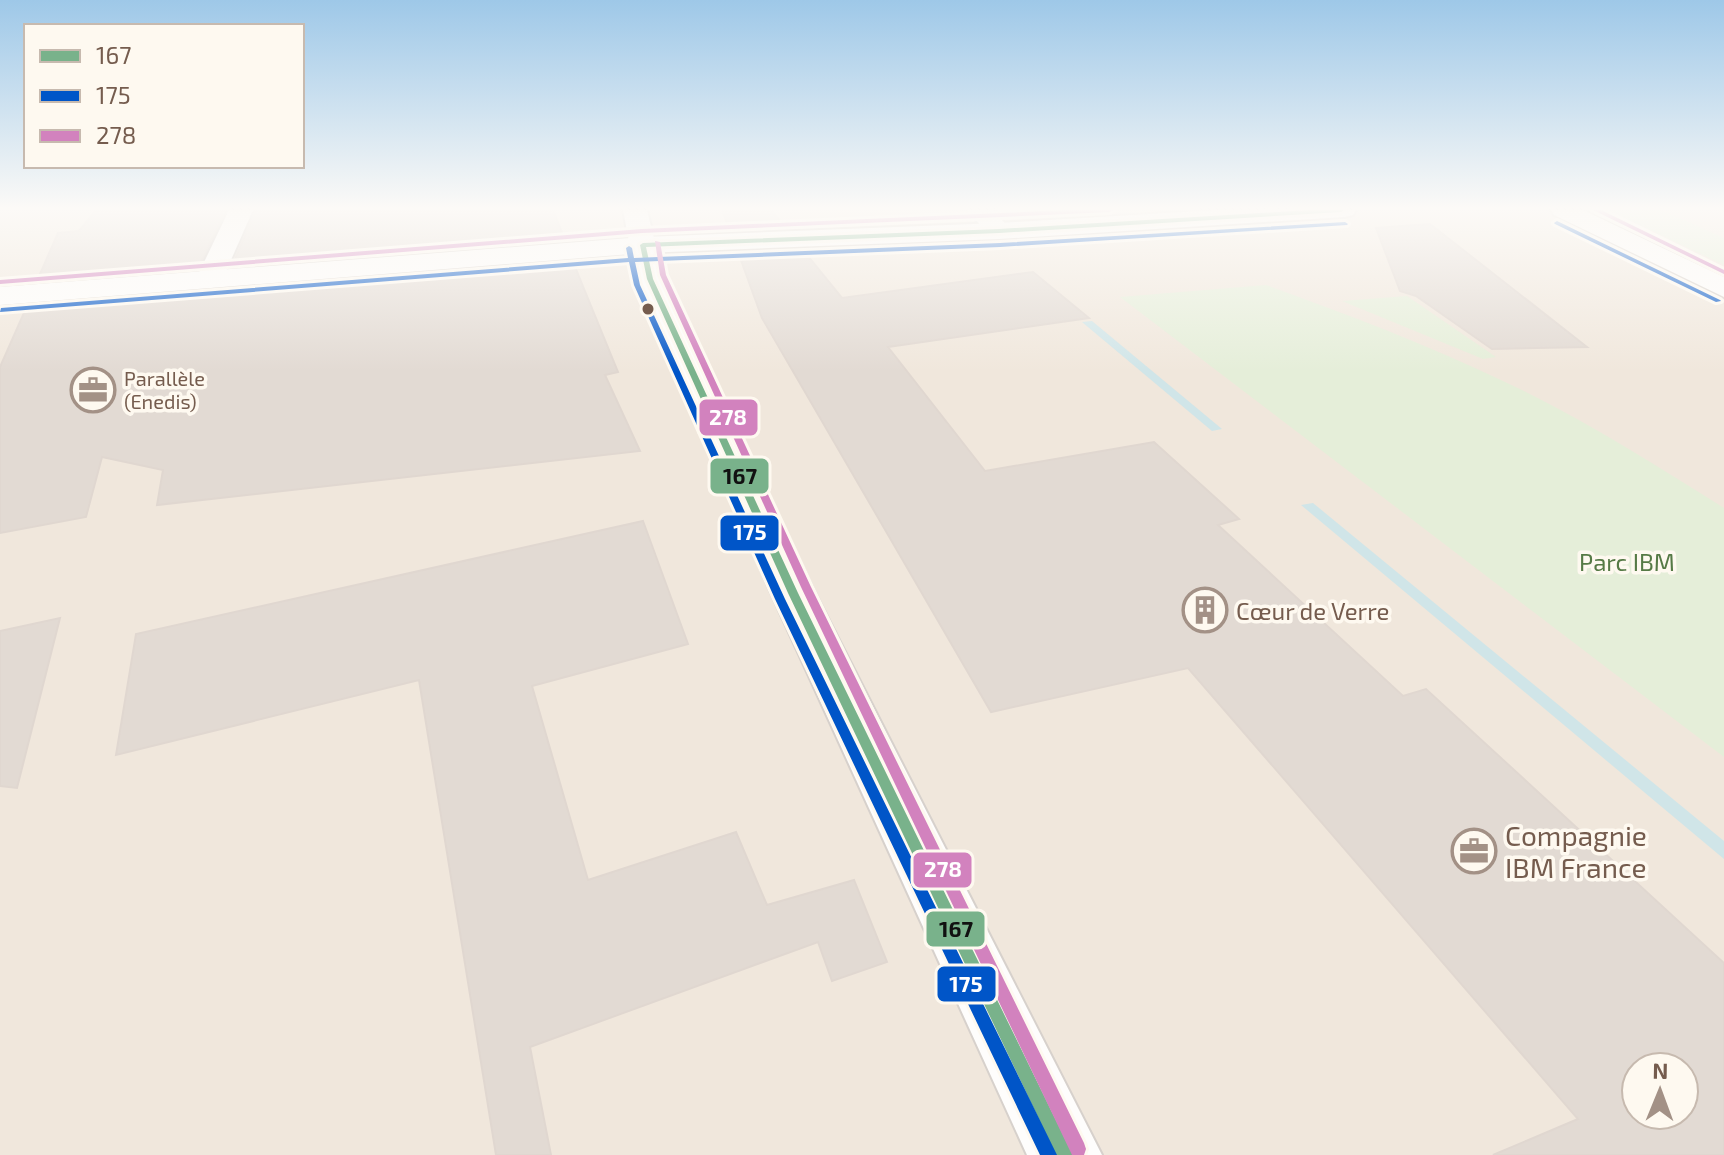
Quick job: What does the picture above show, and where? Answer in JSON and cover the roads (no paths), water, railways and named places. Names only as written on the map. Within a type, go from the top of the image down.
[{"type":"street","points":[[210,279],[217,264]]},
{"type":"street","points":[[0,296],[402,264]]},
{"type":"street","points":[[647,264],[650,279],[793,593],[1065,1155]]},
{"type":"street","points":[[1674,264],[1724,288]]},
{"type":"place","name":"Parallèle (Enedis)","points":[[93,390]]},
{"type":"place","name":"Cœur de Verre","points":[[1205,610]]},
{"type":"place","name":"Compagnie IBM France","points":[[1474,851]]},
{"type":"park label","name":"Parc IBM","points":[[1627,561]]}]
